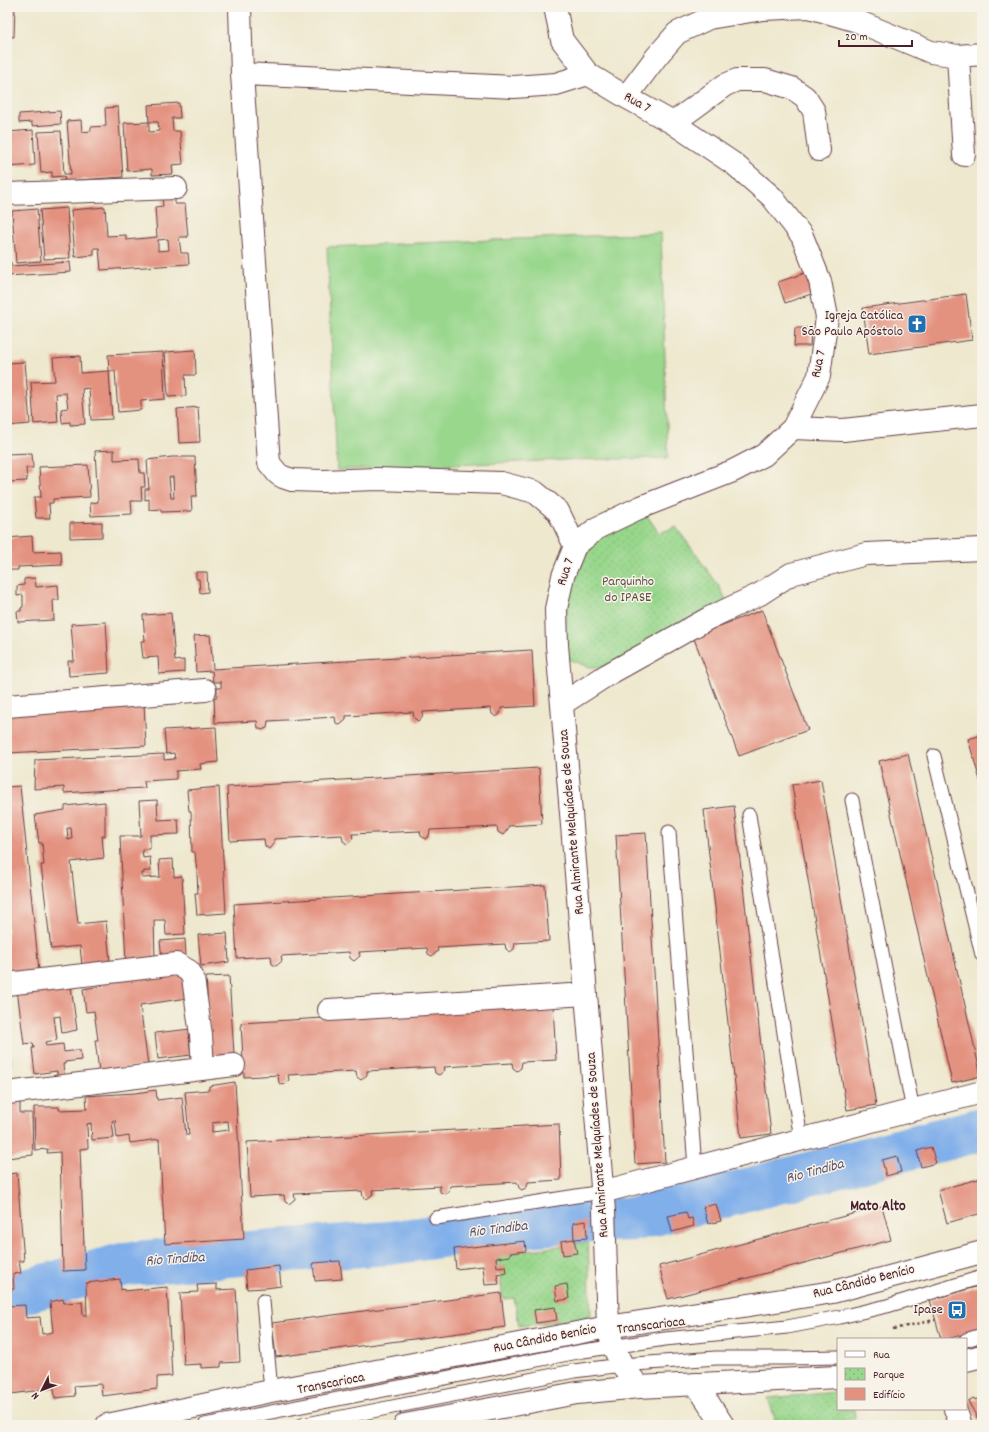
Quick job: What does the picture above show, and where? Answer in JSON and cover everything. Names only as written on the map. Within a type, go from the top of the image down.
[{"type":"street","points":[[240,7],[242,74],[269,463],[278,474],[292,480],[322,481],[377,479],[501,483],[535,492],[558,511],[575,546]]},
{"type":"street","name":"Rua 7","points":[[555,7],[562,40],[588,74],[673,123],[734,164],[772,197],[802,236],[820,281],[827,317],[819,376],[793,428],[764,455],[733,472],[641,507],[597,528],[575,546],[563,576],[556,609],[557,645],[562,704]]},
{"type":"street","points":[[626,97],[657,56],[677,33],[709,18],[763,9],[809,7],[856,21],[931,52],[958,56],[982,54]]},
{"type":"street","points":[[958,56],[964,155]]},
{"type":"street","points":[[242,74],[514,87],[556,84],[588,74]]},
{"type":"street","points":[[673,123],[725,85],[737,80],[765,80],[792,88],[805,97],[814,111],[819,150]]},
{"type":"street","points":[[7,194],[176,188]]},
{"type":"street","points":[[793,428],[843,430],[982,415]]},
{"type":"street","points":[[562,704],[607,675],[709,618],[745,603],[791,574],[866,554],[982,549]]},
{"type":"street","points":[[7,706],[205,690]]},
{"type":"street","name":"Rua Almirante Melquíades de Souza","points":[[562,704],[614,1346]]},
{"type":"street","points":[[7,984],[177,964],[188,971],[193,978],[200,1028],[203,1068]]},
{"type":"street","points":[[329,1010],[586,994]]},
{"type":"street","points":[[7,1092],[234,1065]]},
{"type":"street","points":[[603,1202],[695,1167],[982,1092]]},
{"type":"street","name":"Rua Cândido Benício","points":[[107,1425],[271,1391],[614,1346],[833,1292],[982,1252]]},
{"type":"street","points":[[614,1346],[639,1387]]},
{"type":"street","points":[[967,1360],[982,1356]]},
{"type":"street","points":[[412,1424],[577,1393],[639,1387],[837,1377]]},
{"type":"street","points":[[696,1384],[723,1425]]},
{"type":"street","points":[[955,1410],[961,1425]]},
{"type":"lane","points":[[934,756],[982,955]]},
{"type":"lane","points":[[852,800],[913,1110]]},
{"type":"lane","points":[[749,815],[801,1139]]},
{"type":"lane","points":[[669,832],[695,1167]]},
{"type":"lane","points":[[436,1218],[603,1202]]},
{"type":"lane","name":"Transcarioca","points":[[205,1425],[583,1351],[666,1339],[787,1327],[840,1317],[887,1306],[982,1277]]},
{"type":"lane","points":[[263,1301],[271,1391]]},
{"type":"lane","points":[[967,1340],[982,1335]]},
{"type":"lane","name":"Transcarioca","points":[[302,1425],[574,1371],[614,1346],[716,1358],[837,1357]]},
{"type":"path","points":[[894,1329],[935,1320]]},
{"type":"green space","points":[[661,233],[668,458],[565,460],[337,470],[327,247]]},
{"type":"green space","name":"Parquinho do IPASE","points":[[641,507],[659,533],[676,527],[719,586],[730,608],[599,669],[568,659],[564,634],[575,546]]},
{"type":"green space","points":[[588,1242],[591,1318],[519,1326],[514,1298],[503,1299],[497,1255]]},
{"type":"green space","points":[[837,1392],[837,1410],[854,1410],[855,1418],[829,1425],[777,1425],[768,1398]]},
{"type":"building","points":[[7,7],[15,7],[14,37],[7,36]]},
{"type":"building","points":[[179,103],[180,118],[172,118],[173,131],[180,131],[183,164],[172,165],[173,174],[152,175],[152,169],[127,171],[124,123],[149,122],[148,105]],"holes":[[[149,122],[158,122],[159,131],[149,132]]]},
{"type":"building","points":[[118,107],[123,177],[65,181],[64,176],[52,177],[52,172],[41,173],[38,132],[61,131],[64,174],[71,174],[67,121],[81,120],[82,132],[91,131],[91,127],[106,126],[105,108]]},
{"type":"building","points":[[60,111],[61,124],[32,126],[32,122],[19,123],[19,114]]},
{"type":"building","points":[[33,130],[35,165],[7,167],[7,132]]},
{"type":"building","points":[[175,196],[175,204],[185,204],[188,237],[179,237],[181,253],[188,253],[189,264],[101,270],[99,248],[94,248],[94,255],[75,257],[71,210],[105,207],[107,236],[126,235],[126,240],[157,237],[155,207],[163,206],[162,197]],"holes":[[[168,239],[169,250],[158,251],[158,240]]]},
{"type":"building","points":[[67,208],[70,258],[44,259],[40,210]]},
{"type":"building","points":[[37,209],[41,261],[16,263],[12,211]]},
{"type":"building","points":[[8,215],[11,248],[7,248]]},
{"type":"building","points":[[7,262],[11,262],[11,266],[70,262],[71,272],[7,276]]},
{"type":"building","points":[[808,272],[814,293],[785,303],[778,282]]},
{"type":"building","name":"Igreja Católica São Paulo Apóstolo","points":[[966,294],[972,340],[869,354],[863,308]]},
{"type":"building","points":[[795,328],[811,328],[810,346],[794,346]]},
{"type":"building","points":[[195,350],[196,375],[185,375],[186,396],[168,397],[165,352]]},
{"type":"building","points":[[163,352],[165,399],[141,401],[141,410],[118,412],[115,371],[109,371],[108,355]]},
{"type":"building","points":[[80,356],[81,373],[109,371],[112,419],[91,420],[89,388],[82,389],[85,424],[70,425],[70,422],[62,423],[61,409],[68,408],[66,393],[56,394],[58,422],[34,424],[31,382],[55,381],[53,358]]},
{"type":"building","points":[[25,362],[30,424],[7,426],[7,363]]},
{"type":"building","points":[[198,407],[200,442],[179,443],[177,409]]},
{"type":"building","points":[[114,450],[114,460],[139,459],[140,473],[144,473],[145,487],[141,487],[142,501],[131,501],[132,514],[91,516],[90,503],[98,502],[95,451]]},
{"type":"building","points":[[32,453],[33,468],[26,468],[27,481],[7,482],[7,454]]},
{"type":"building","points":[[172,457],[195,457],[197,496],[191,496],[192,511],[161,512],[161,509],[149,510],[149,499],[145,500],[145,489],[149,489],[147,460]],"holes":[[[169,477],[173,477],[174,498],[171,498]]]},
{"type":"building","points":[[88,465],[90,497],[53,499],[53,503],[49,503],[50,518],[36,518],[34,497],[41,497],[39,467]]},
{"type":"building","points":[[102,522],[102,537],[70,538],[70,523]]},
{"type":"building","points":[[32,536],[33,552],[61,551],[62,565],[18,567],[18,570],[7,570],[7,538]]},
{"type":"building","points":[[196,572],[207,572],[208,592],[200,593],[199,579],[196,579]]},
{"type":"building","points":[[35,578],[36,587],[58,585],[59,600],[53,600],[54,620],[18,622],[17,611],[21,611],[21,608],[23,607],[23,595],[17,596],[17,586],[24,585],[24,579]]},
{"type":"building","points":[[762,610],[808,730],[739,756],[693,636]]},
{"type":"building","points":[[171,613],[175,661],[184,660],[184,672],[159,674],[158,657],[143,658],[141,641],[145,641],[143,615]]},
{"type":"building","points":[[106,622],[109,673],[69,676],[68,661],[74,661],[71,624]]},
{"type":"building","points":[[210,635],[213,669],[532,650],[535,706],[501,708],[500,714],[496,717],[492,714],[491,708],[423,712],[422,718],[418,721],[414,718],[413,712],[346,716],[346,720],[340,725],[336,723],[335,717],[268,721],[267,728],[262,730],[258,728],[257,721],[215,723],[214,697],[217,697],[217,688],[221,688],[221,682],[213,682],[212,671],[196,672],[194,636]]},
{"type":"building","points":[[144,702],[146,746],[7,753],[7,710]]},
{"type":"building","points":[[216,727],[218,762],[200,764],[201,769],[176,771],[176,779],[144,781],[145,788],[64,793],[64,787],[34,789],[35,760],[164,754],[164,760],[175,759],[174,753],[166,754],[164,730]]},
{"type":"building","points":[[982,735],[982,787],[968,739]]},
{"type":"building","points":[[908,754],[981,1076],[952,1083],[879,761]]},
{"type":"building","points":[[539,768],[542,824],[508,826],[508,829],[503,835],[498,832],[497,827],[430,830],[429,836],[425,839],[421,836],[420,831],[352,834],[353,839],[347,844],[343,841],[342,835],[274,839],[274,843],[269,849],[265,846],[264,839],[230,841],[227,787]]},
{"type":"building","points":[[821,780],[876,1105],[847,1110],[792,785]]},
{"type":"building","points":[[20,786],[39,971],[10,974],[7,950],[7,787]]},
{"type":"building","points":[[219,787],[226,913],[197,915],[195,893],[198,893],[197,873],[195,852],[192,852],[191,811],[189,811],[187,790]]},
{"type":"building","points":[[157,800],[158,820],[178,819],[179,834],[150,835],[150,849],[142,849],[143,858],[150,857],[151,871],[144,871],[144,873],[142,873],[142,878],[160,877],[159,860],[173,859],[174,877],[182,876],[185,934],[166,935],[165,920],[154,920],[155,960],[126,963],[120,836],[141,836],[139,801]]},
{"type":"building","points":[[105,802],[105,836],[102,836],[104,858],[71,862],[78,924],[106,921],[110,962],[82,966],[80,946],[51,949],[41,865],[44,865],[42,843],[39,843],[35,815],[65,810],[65,806]],"holes":[[[67,828],[71,828],[72,839],[68,840]]]},
{"type":"building","points":[[734,806],[771,1134],[741,1138],[704,810]]},
{"type":"building","points":[[646,833],[665,1162],[635,1164],[616,835]]},
{"type":"building","points":[[545,885],[549,941],[515,943],[514,949],[510,952],[506,949],[505,944],[437,948],[438,951],[432,956],[428,954],[427,948],[359,952],[360,956],[354,961],[350,958],[349,952],[281,956],[282,961],[276,966],[272,964],[271,956],[237,958],[234,904]]},
{"type":"building","points":[[227,933],[229,962],[201,966],[198,935]]},
{"type":"building","points":[[185,939],[186,957],[162,959],[160,941]]},
{"type":"building","points":[[168,970],[169,976],[185,974],[188,998],[140,1005],[148,1065],[99,1071],[95,1040],[98,1040],[94,1011],[86,1012],[83,989],[102,986],[102,982]]},
{"type":"building","points":[[229,976],[234,1054],[211,1056],[206,977]]},
{"type":"building","points":[[71,986],[77,1030],[62,1033],[60,1016],[54,1017],[57,1040],[45,1042],[46,1046],[63,1044],[64,1052],[80,1050],[81,1060],[65,1062],[65,1064],[63,1064],[64,1075],[57,1076],[57,1071],[35,1074],[32,1048],[34,1048],[33,1043],[24,1044],[17,989]]},
{"type":"building","points":[[553,1004],[556,1060],[522,1062],[521,1068],[517,1071],[513,1068],[512,1063],[444,1067],[445,1070],[439,1075],[435,1073],[434,1067],[367,1071],[367,1075],[361,1080],[357,1077],[356,1071],[288,1075],[289,1080],[283,1085],[279,1083],[278,1075],[244,1077],[241,1023]]},
{"type":"building","points":[[200,1028],[201,1035],[189,1037],[191,1055],[158,1059],[155,1033]]},
{"type":"building","points":[[7,1038],[12,1065],[7,1066]]},
{"type":"building","points":[[235,1082],[244,1239],[165,1244],[159,1139],[130,1143],[129,1136],[117,1138],[115,1120],[112,1121],[114,1138],[92,1140],[91,1123],[87,1124],[88,1148],[80,1149],[85,1270],[63,1271],[60,1152],[47,1153],[48,1149],[35,1150],[34,1107],[59,1107],[59,1110],[87,1109],[86,1096],[156,1090],[157,1100],[182,1097],[186,1135],[189,1135],[185,1092],[209,1090],[209,1086]],"holes":[[[228,1121],[229,1130],[212,1132],[212,1123]]]},
{"type":"building","points":[[20,1101],[20,1113],[32,1113],[33,1155],[7,1158],[7,1102]]},
{"type":"building","points":[[559,1124],[561,1180],[528,1182],[527,1187],[522,1190],[519,1188],[517,1182],[450,1186],[449,1192],[445,1194],[440,1192],[440,1186],[372,1190],[373,1194],[367,1199],[363,1197],[362,1191],[294,1194],[295,1199],[289,1204],[285,1202],[284,1195],[250,1197],[247,1142]]},
{"type":"building","points":[[931,1147],[936,1163],[921,1167],[917,1151]]},
{"type":"building","points":[[897,1156],[901,1172],[886,1176],[882,1160]]},
{"type":"building","points":[[17,1173],[24,1261],[19,1261],[21,1273],[13,1274],[14,1289],[7,1289],[7,1174]]},
{"type":"building","points":[[982,1178],[982,1213],[947,1223],[938,1190]]},
{"type":"building","points":[[716,1204],[721,1221],[708,1224],[703,1207]]},
{"type":"building","points":[[882,1206],[891,1240],[668,1299],[659,1266]]},
{"type":"building","points":[[686,1212],[688,1219],[692,1218],[694,1226],[672,1232],[668,1216]]},
{"type":"building","points":[[586,1221],[587,1238],[574,1239],[573,1223]]},
{"type":"building","points":[[574,1239],[577,1253],[563,1255],[561,1241]]},
{"type":"building","points":[[525,1241],[526,1251],[510,1253],[510,1256],[496,1258],[497,1267],[505,1266],[506,1273],[497,1275],[499,1284],[485,1285],[483,1266],[456,1269],[454,1249]]},
{"type":"building","points":[[340,1261],[342,1279],[315,1281],[313,1263]]},
{"type":"building","points":[[279,1266],[281,1286],[247,1289],[245,1270]]},
{"type":"building","points":[[120,1279],[121,1290],[124,1289],[124,1291],[167,1287],[172,1376],[157,1377],[157,1389],[102,1396],[101,1384],[74,1386],[75,1396],[55,1398],[54,1388],[12,1394],[10,1366],[7,1366],[7,1351],[9,1351],[7,1306],[25,1305],[26,1318],[40,1317],[42,1334],[53,1332],[50,1302],[63,1299],[64,1303],[82,1302],[83,1315],[87,1315],[86,1283]]},
{"type":"building","points":[[217,1284],[217,1290],[236,1289],[240,1362],[221,1363],[221,1367],[201,1368],[201,1364],[184,1365],[180,1293],[198,1292],[197,1285]]},
{"type":"building","points":[[567,1284],[569,1299],[557,1301],[555,1286]]},
{"type":"building","name":"Ipase","points":[[982,1285],[982,1329],[950,1338],[941,1338],[930,1300]]},
{"type":"building","points":[[501,1293],[505,1327],[276,1357],[272,1323]]},
{"type":"building","points":[[555,1307],[557,1320],[536,1323],[534,1310]]},
{"type":"building","points":[[982,1397],[982,1419],[979,1421],[968,1401],[974,1398],[975,1400]]},
{"type":"waterway","name":"Rio Tindiba","points":[[7,1296],[126,1264],[274,1251],[390,1243],[506,1227],[568,1221],[635,1219],[982,1129]]},
{"type":"place","name":"Igreja Católica São Paulo Apóstolo","points":[[917,324]]},
{"type":"place","name":"Ipase","points":[[957,1310]]},
{"type":"district","name":"Mato Alto","points":[[878,1207]]}]
